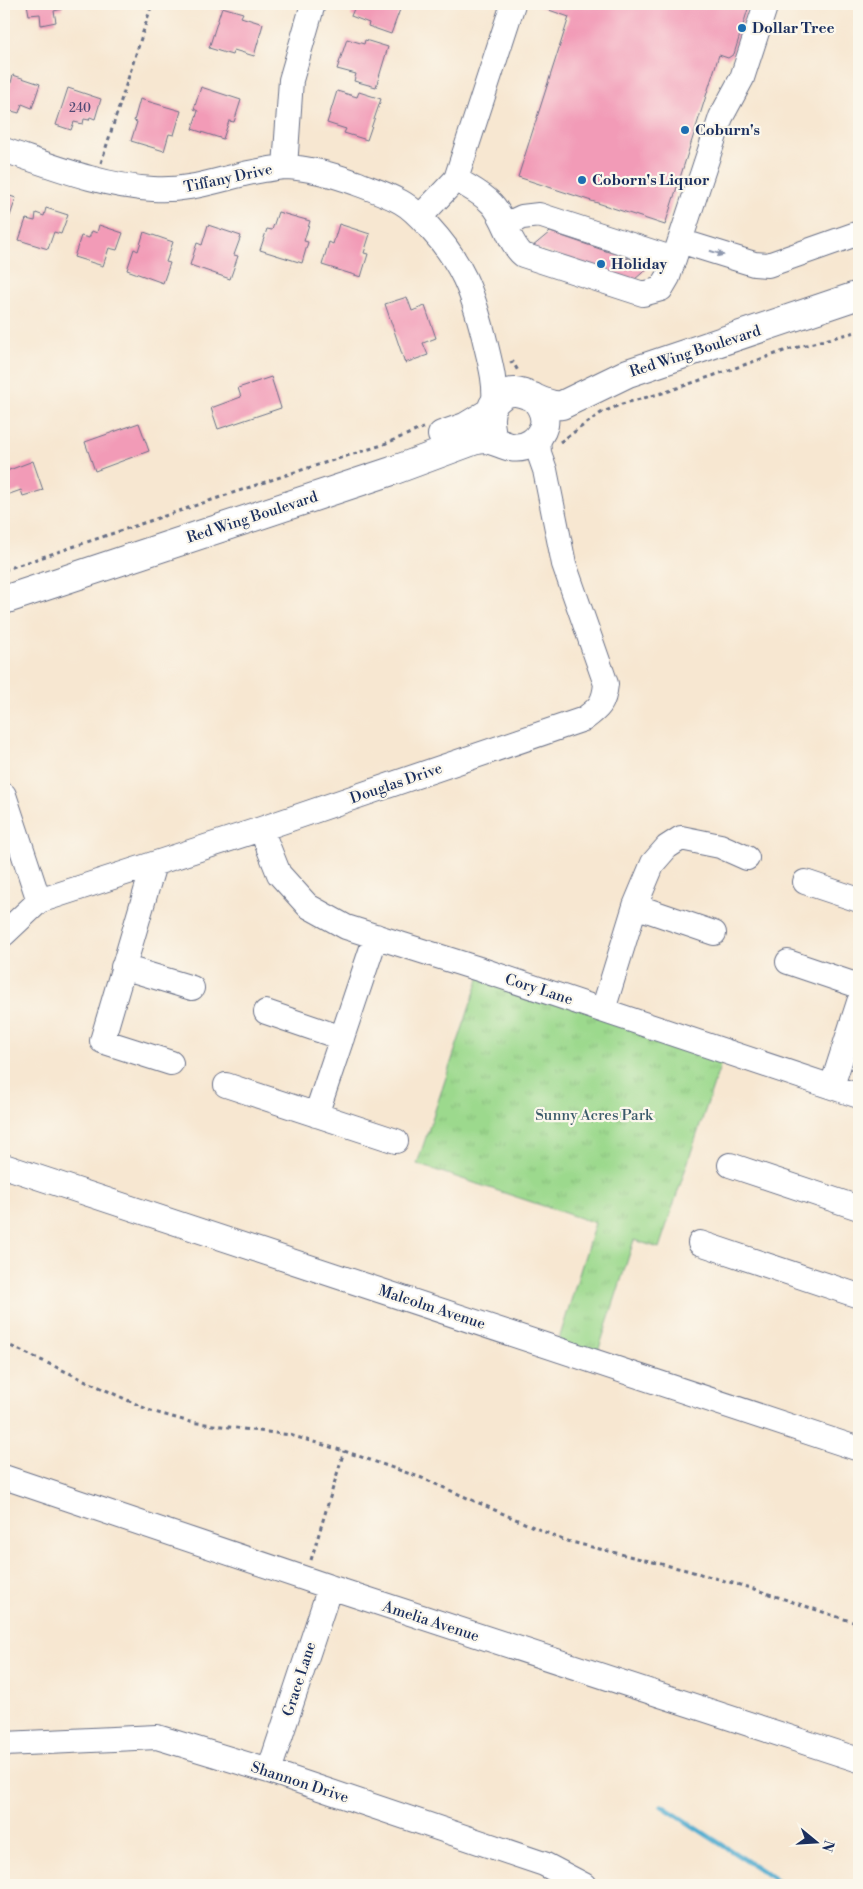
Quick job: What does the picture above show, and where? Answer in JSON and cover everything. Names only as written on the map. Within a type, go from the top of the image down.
[{"type":"main road","name":"Red Wing Boulevard","points":[[4,587],[412,447],[440,435],[465,428],[492,408],[504,395],[510,393],[528,395],[554,406],[562,405],[628,373],[859,295]]},
{"type":"main road","name":"Red Wing Boulevard","points":[[4,600],[383,474],[473,441],[483,439],[506,445],[526,446],[578,411],[598,401],[859,314]]},
{"type":"main road","points":[[528,395],[540,404],[544,413],[544,423],[540,435]]},
{"type":"main road","points":[[492,408],[490,428],[506,445]]},
{"type":"street","points":[[285,167],[291,80],[313,4]]},
{"type":"street","points":[[420,217],[456,179],[514,4]]},
{"type":"street","points":[[456,179],[480,194],[493,205],[516,248],[523,255],[644,294],[661,289],[668,277],[721,117],[742,78],[766,4]]},
{"type":"street","name":"Tiffany Drive","points":[[4,150],[96,180],[138,188],[178,189],[197,187],[258,171],[285,167],[315,170],[347,180],[402,202],[420,217],[454,257],[467,282],[478,315]]},
{"type":"street","points":[[504,226],[522,217],[539,216],[677,250],[768,265],[859,233]]},
{"type":"street","points":[[478,315],[501,355],[511,378],[528,395]]},
{"type":"street","points":[[478,315],[494,379],[492,408]]},
{"type":"street","name":"Douglas Drive","points":[[4,934],[39,901],[261,829],[584,720],[598,709],[604,698],[606,684],[564,564],[545,470],[539,453],[540,435]]},
{"type":"street","name":"Douglas Drive","points":[[506,445],[530,470],[553,511]]},
{"type":"street","points":[[4,795],[39,901]]},
{"type":"street","name":"Cory Lane","points":[[261,829],[279,874],[308,906],[346,927],[603,1010],[859,1096]]},
{"type":"street","points":[[603,1010],[635,906],[653,863],[667,847],[681,838],[720,846],[747,858]]},
{"type":"street","points":[[154,864],[102,1041],[171,1063]]},
{"type":"street","points":[[806,882],[859,900]]},
{"type":"street","points":[[635,906],[714,933]]},
{"type":"street","points":[[316,1115],[376,936]]},
{"type":"street","points":[[788,962],[859,986]]},
{"type":"street","points":[[123,968],[192,988]]},
{"type":"street","points":[[832,1086],[859,1002]]},
{"type":"street","points":[[266,1012],[342,1038]]},
{"type":"street","points":[[226,1085],[396,1141]]},
{"type":"street","points":[[730,1165],[859,1208]]},
{"type":"street","name":"Malcolm Avenue","points":[[4,1166],[859,1449]]},
{"type":"street","points":[[700,1243],[859,1296]]},
{"type":"street","name":"Amelia Avenue","points":[[4,1477],[305,1579],[859,1760]]},
{"type":"street","name":"Grace Lane","points":[[269,1771],[330,1587]]},
{"type":"street","name":"Shannon Drive","points":[[4,1744],[157,1737],[269,1771],[544,1864],[584,1885]]},
{"type":"path","points":[[96,180],[152,4]]},
{"type":"path","points":[[4,570],[292,473],[380,446],[424,427]]},
{"type":"path","points":[[4,1343],[151,1411],[190,1422],[290,1435],[344,1450],[422,1478],[562,1540],[754,1588],[859,1624]]},
{"type":"path","points":[[305,1579],[344,1450]]},
{"type":"green space","name":"Sunny Acres Park","points":[[482,970],[725,1051],[659,1248],[634,1240],[595,1361],[556,1349],[595,1223],[417,1164]]},
{"type":"building","points":[[27,4],[62,4],[62,9],[54,11],[56,22],[41,25],[40,14],[29,15]]},
{"type":"building","points":[[356,4],[402,4],[391,34],[368,26],[369,23],[351,16]]},
{"type":"building","points":[[532,4],[746,4],[748,9],[734,54],[728,58],[719,55],[665,225],[518,177],[569,17]]},
{"type":"building","points":[[222,7],[243,13],[241,17],[263,24],[254,56],[234,50],[232,55],[209,48]]},
{"type":"building","points":[[347,39],[364,44],[365,40],[388,47],[376,87],[354,81],[356,74],[337,69]]},
{"type":"building","points":[[13,75],[40,84],[32,108],[22,104],[19,113],[4,109]]},
{"type":"building","points":[[201,87],[241,100],[234,122],[229,121],[223,139],[192,129],[198,111],[194,109]]},
{"type":"building","points":[[68,88],[101,99],[95,119],[90,117],[89,120],[84,119],[83,124],[74,122],[71,130],[56,125]]},
{"type":"building","points":[[337,91],[357,97],[359,92],[381,99],[367,140],[344,133],[346,129],[327,123]]},
{"type":"building","points":[[140,99],[181,111],[174,135],[169,134],[164,151],[131,141],[137,122],[134,121]]},
{"type":"building","points":[[4,194],[16,198],[10,216],[4,214]]},
{"type":"building","points":[[46,208],[68,215],[61,234],[54,232],[48,249],[19,240],[26,219],[35,221],[36,213],[44,216]]},
{"type":"building","points":[[278,212],[310,221],[304,241],[308,242],[302,263],[260,250],[267,229],[272,230]]},
{"type":"building","points":[[339,224],[370,234],[364,253],[368,254],[361,277],[322,265],[329,242],[333,244]]},
{"type":"building","points":[[99,225],[123,233],[117,250],[109,248],[103,266],[74,257],[81,236],[89,238],[92,231],[97,233]]},
{"type":"building","points":[[208,225],[241,236],[234,255],[238,256],[230,279],[190,265],[197,243],[202,245]]},
{"type":"building","points":[[144,232],[173,242],[166,262],[170,263],[163,283],[127,270],[134,249],[138,251]]},
{"type":"building","points":[[550,232],[650,266],[634,280],[532,247]]},
{"type":"building","points":[[407,297],[412,311],[425,306],[436,338],[423,343],[428,355],[405,363],[385,304]]},
{"type":"building","points":[[271,377],[281,408],[218,429],[211,408],[241,397],[238,388]]},
{"type":"building","points":[[139,423],[149,451],[95,471],[85,442]]},
{"type":"building","points":[[33,461],[43,490],[23,496],[21,490],[4,496],[4,472]]},
{"type":"waterway","points":[[662,1806],[784,1885]]},
{"type":"place","name":"Dollar Tree","points":[[742,28]]},
{"type":"place","name":"Coburn's","points":[[685,130]]},
{"type":"place","name":"Coborn's Liquor","points":[[582,180]]},
{"type":"place","name":"Holiday","points":[[601,264]]}]
